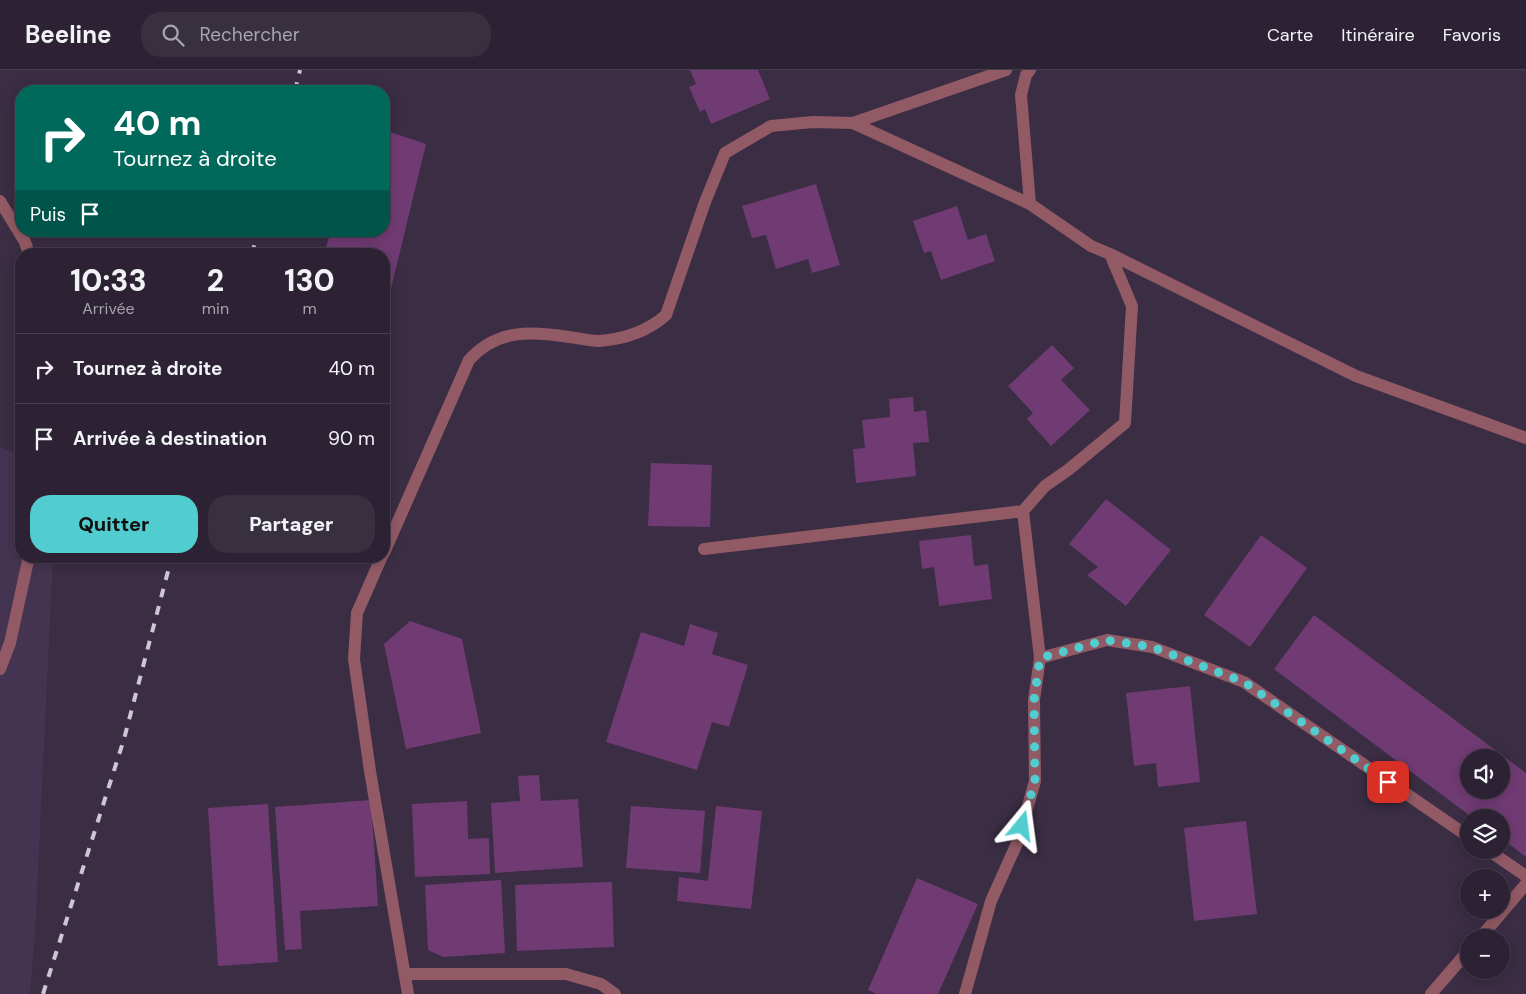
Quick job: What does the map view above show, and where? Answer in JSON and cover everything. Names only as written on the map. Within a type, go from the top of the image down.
[{"type":"street","points":[[390,539],[469,360],[481,347],[506,335],[546,334],[598,341],[627,336],[651,328],[666,316],[705,202],[725,153],[771,126],[813,122],[853,123],[1006,70]]},
{"type":"street","points":[[1030,70],[1026,75],[1021,95],[1030,204]]},
{"type":"street","points":[[853,123],[1030,204],[1091,246],[1356,376],[1526,438]]},
{"type":"street","points":[[0,201],[15,226]]},
{"type":"street","points":[[704,549],[1023,511],[1045,486],[1068,470],[1125,423],[1132,306],[1110,254]]},
{"type":"street","points":[[965,994],[991,901],[1018,841],[1035,781],[1034,700],[1040,658],[1023,511]]},
{"type":"street","points":[[0,669],[10,643],[27,563]]},
{"type":"street","points":[[379,563],[357,613],[354,659],[370,771],[408,994]]},
{"type":"street","points":[[1040,658],[1106,640],[1152,647],[1244,682],[1460,830]]},
{"type":"street","points":[[1501,859],[1526,876]]},
{"type":"street","points":[[1488,929],[1526,884]]},
{"type":"street","points":[[1431,994],[1460,960]]},
{"type":"street","points":[[405,974],[566,974],[600,984],[615,994]]},
{"type":"shaded area","points":[[0,447],[15,453],[15,563],[53,563],[35,934],[30,994],[0,994]]},
{"type":"building","points":[[690,70],[758,70],[770,99],[711,124],[705,109],[700,112],[689,87],[696,84]]},
{"type":"building","points":[[390,132],[426,144],[390,293],[390,248],[326,248],[329,237],[390,237]]},
{"type":"building","points":[[816,184],[840,265],[812,273],[808,259],[776,269],[766,235],[752,238],[742,206]]},
{"type":"building","points":[[957,206],[968,240],[986,234],[995,261],[941,280],[931,251],[924,253],[913,221]]},
{"type":"building","points":[[1052,345],[1074,368],[1061,380],[1090,410],[1051,446],[1027,419],[1033,413],[1008,386]]},
{"type":"building","points":[[913,397],[914,412],[926,410],[929,442],[913,443],[916,476],[856,483],[853,449],[865,448],[862,420],[890,417],[889,399]]},
{"type":"building","points":[[651,463],[712,465],[710,527],[648,526]]},
{"type":"building","points":[[1106,499],[1171,550],[1126,606],[1087,575],[1098,567],[1069,544]]},
{"type":"building","points":[[971,535],[974,566],[988,564],[992,599],[939,606],[934,567],[922,569],[919,541]]},
{"type":"building","points":[[1261,535],[1307,568],[1250,647],[1204,615]]},
{"type":"building","points":[[1314,615],[1494,749],[1460,749],[1460,799],[1510,799],[1510,761],[1526,773],[1526,857],[1510,845],[1510,809],[1461,809],[1274,669]]},
{"type":"building","points":[[410,621],[462,639],[481,733],[406,749],[384,644]]},
{"type":"building","points":[[690,624],[718,633],[712,654],[748,665],[729,727],[712,722],[697,770],[606,742],[641,632],[684,646]]},
{"type":"building","points":[[1190,686],[1200,782],[1158,787],[1156,763],[1134,766],[1126,693]]},
{"type":"building","points":[[539,775],[541,801],[578,799],[583,867],[495,873],[491,803],[520,801],[518,776]]},
{"type":"building","points":[[371,800],[378,906],[300,911],[302,949],[285,950],[275,807]]},
{"type":"building","points":[[467,801],[468,839],[489,838],[490,874],[415,877],[412,804]]},
{"type":"building","points":[[268,804],[278,962],[218,966],[208,808]]},
{"type":"building","points":[[631,806],[705,811],[700,873],[626,868]]},
{"type":"building","points":[[716,806],[762,811],[751,909],[677,901],[679,877],[708,881]]},
{"type":"building","points":[[1246,821],[1257,914],[1194,921],[1184,828]]},
{"type":"building","points":[[917,878],[978,904],[938,994],[877,994],[868,990]]},
{"type":"building","points":[[501,880],[505,953],[443,957],[428,950],[425,885]]},
{"type":"building","points":[[612,882],[614,947],[517,951],[515,885]]},
{"type":"railway","points":[[296,85],[300,70]]},
{"type":"railway","points":[[254,248],[256,237]]},
{"type":"railway","points":[[43,994],[124,739],[170,563]]},
{"type":"route","points":[[1022,826],[1035,781],[1036,739],[1034,700],[1040,658],[1106,640],[1152,647],[1244,682],[1388,782]]}]
